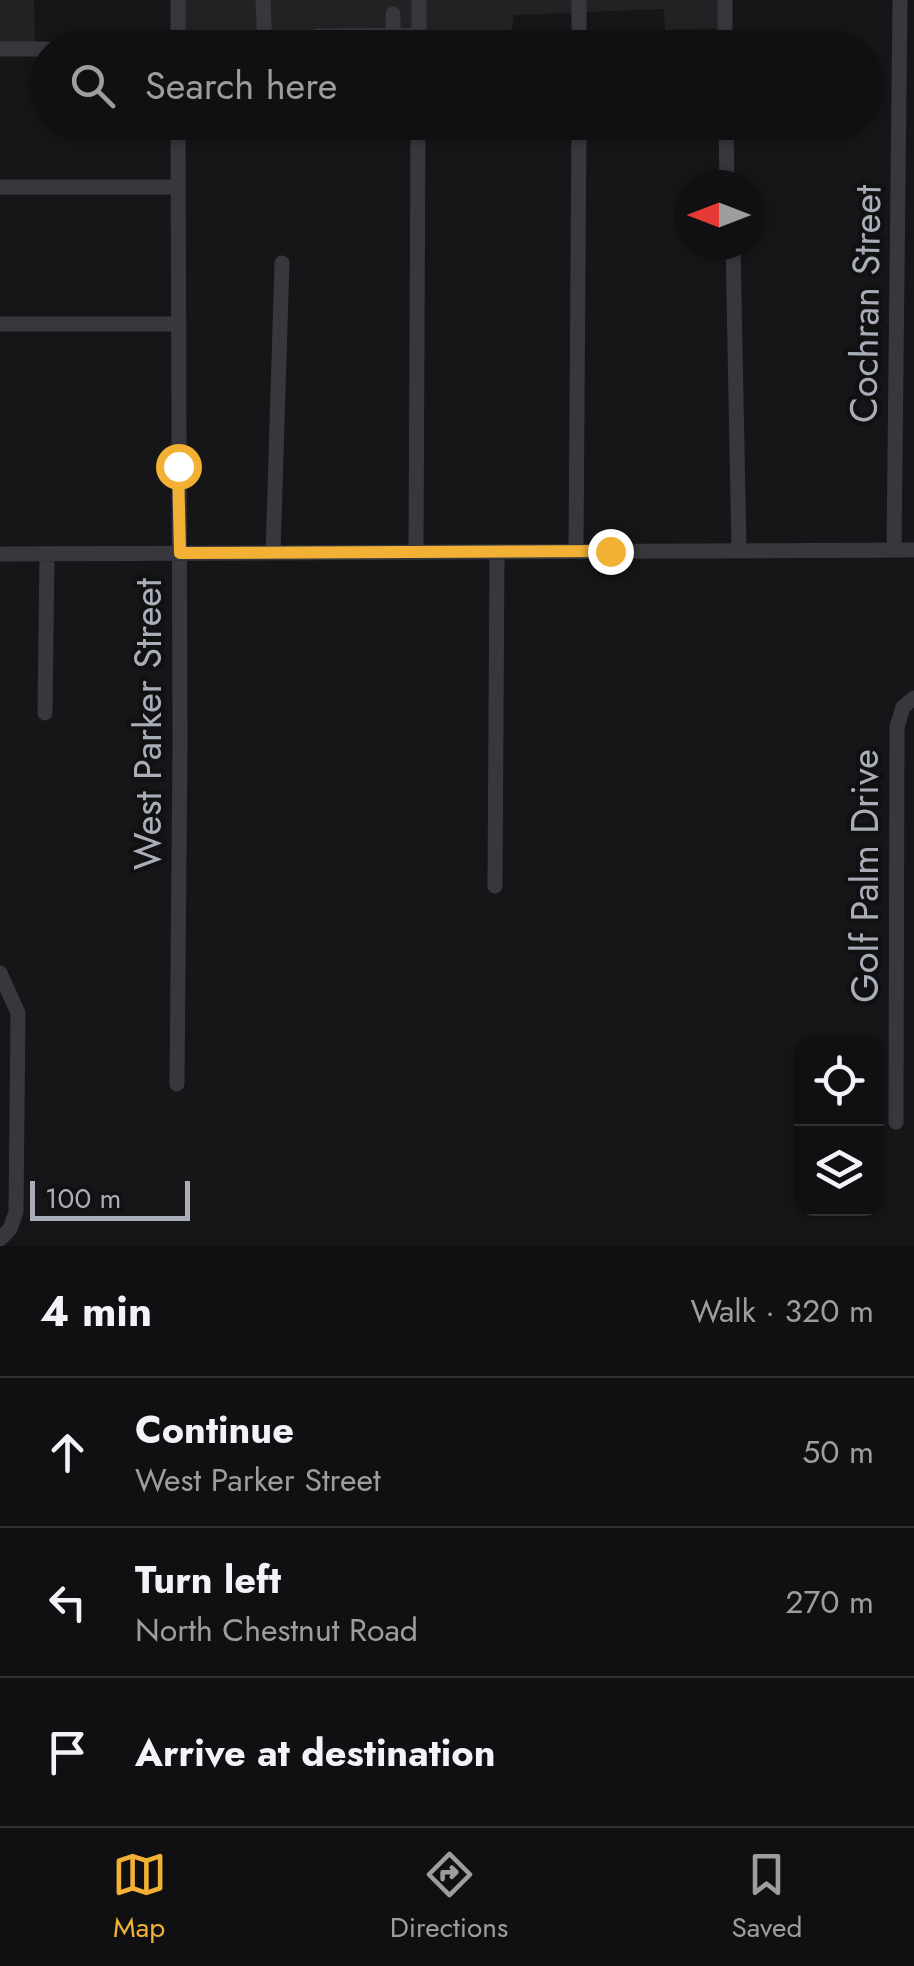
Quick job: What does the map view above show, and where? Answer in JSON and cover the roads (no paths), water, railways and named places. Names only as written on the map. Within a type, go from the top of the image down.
[{"type":"street","points":[[178,0],[178,30]]},
{"type":"street","points":[[263,0],[264,30]]},
{"type":"street","points":[[419,0],[419,30]]},
{"type":"street","points":[[579,0],[579,30]]},
{"type":"street","points":[[725,0],[726,30]]},
{"type":"street","name":"Cochran Street","points":[[894,550],[900,0]]},
{"type":"street","points":[[393,30],[394,14]]},
{"type":"street","points":[[0,49],[30,49]]},
{"type":"street","name":"West Parker Street","points":[[177,1084],[178,140]]},
{"type":"street","points":[[416,552],[418,140]]},
{"type":"street","points":[[576,551],[578,140]]},
{"type":"street","points":[[726,140],[727,170]]},
{"type":"street","points":[[0,187],[178,188]]},
{"type":"street","points":[[733,260],[738,550]]},
{"type":"street","points":[[273,553],[282,264]]},
{"type":"street","points":[[0,324],[179,324]]},
{"type":"street","points":[[0,554],[914,550]]},
{"type":"street","points":[[496,552],[496,886]]},
{"type":"street","points":[[45,713],[47,554]]},
{"type":"street","name":"Golf Palm Drive","points":[[896,1122],[897,726],[903,707],[914,698]]},
{"type":"street","points":[[0,973],[18,1013],[16,1212],[10,1229],[0,1238]]}]
